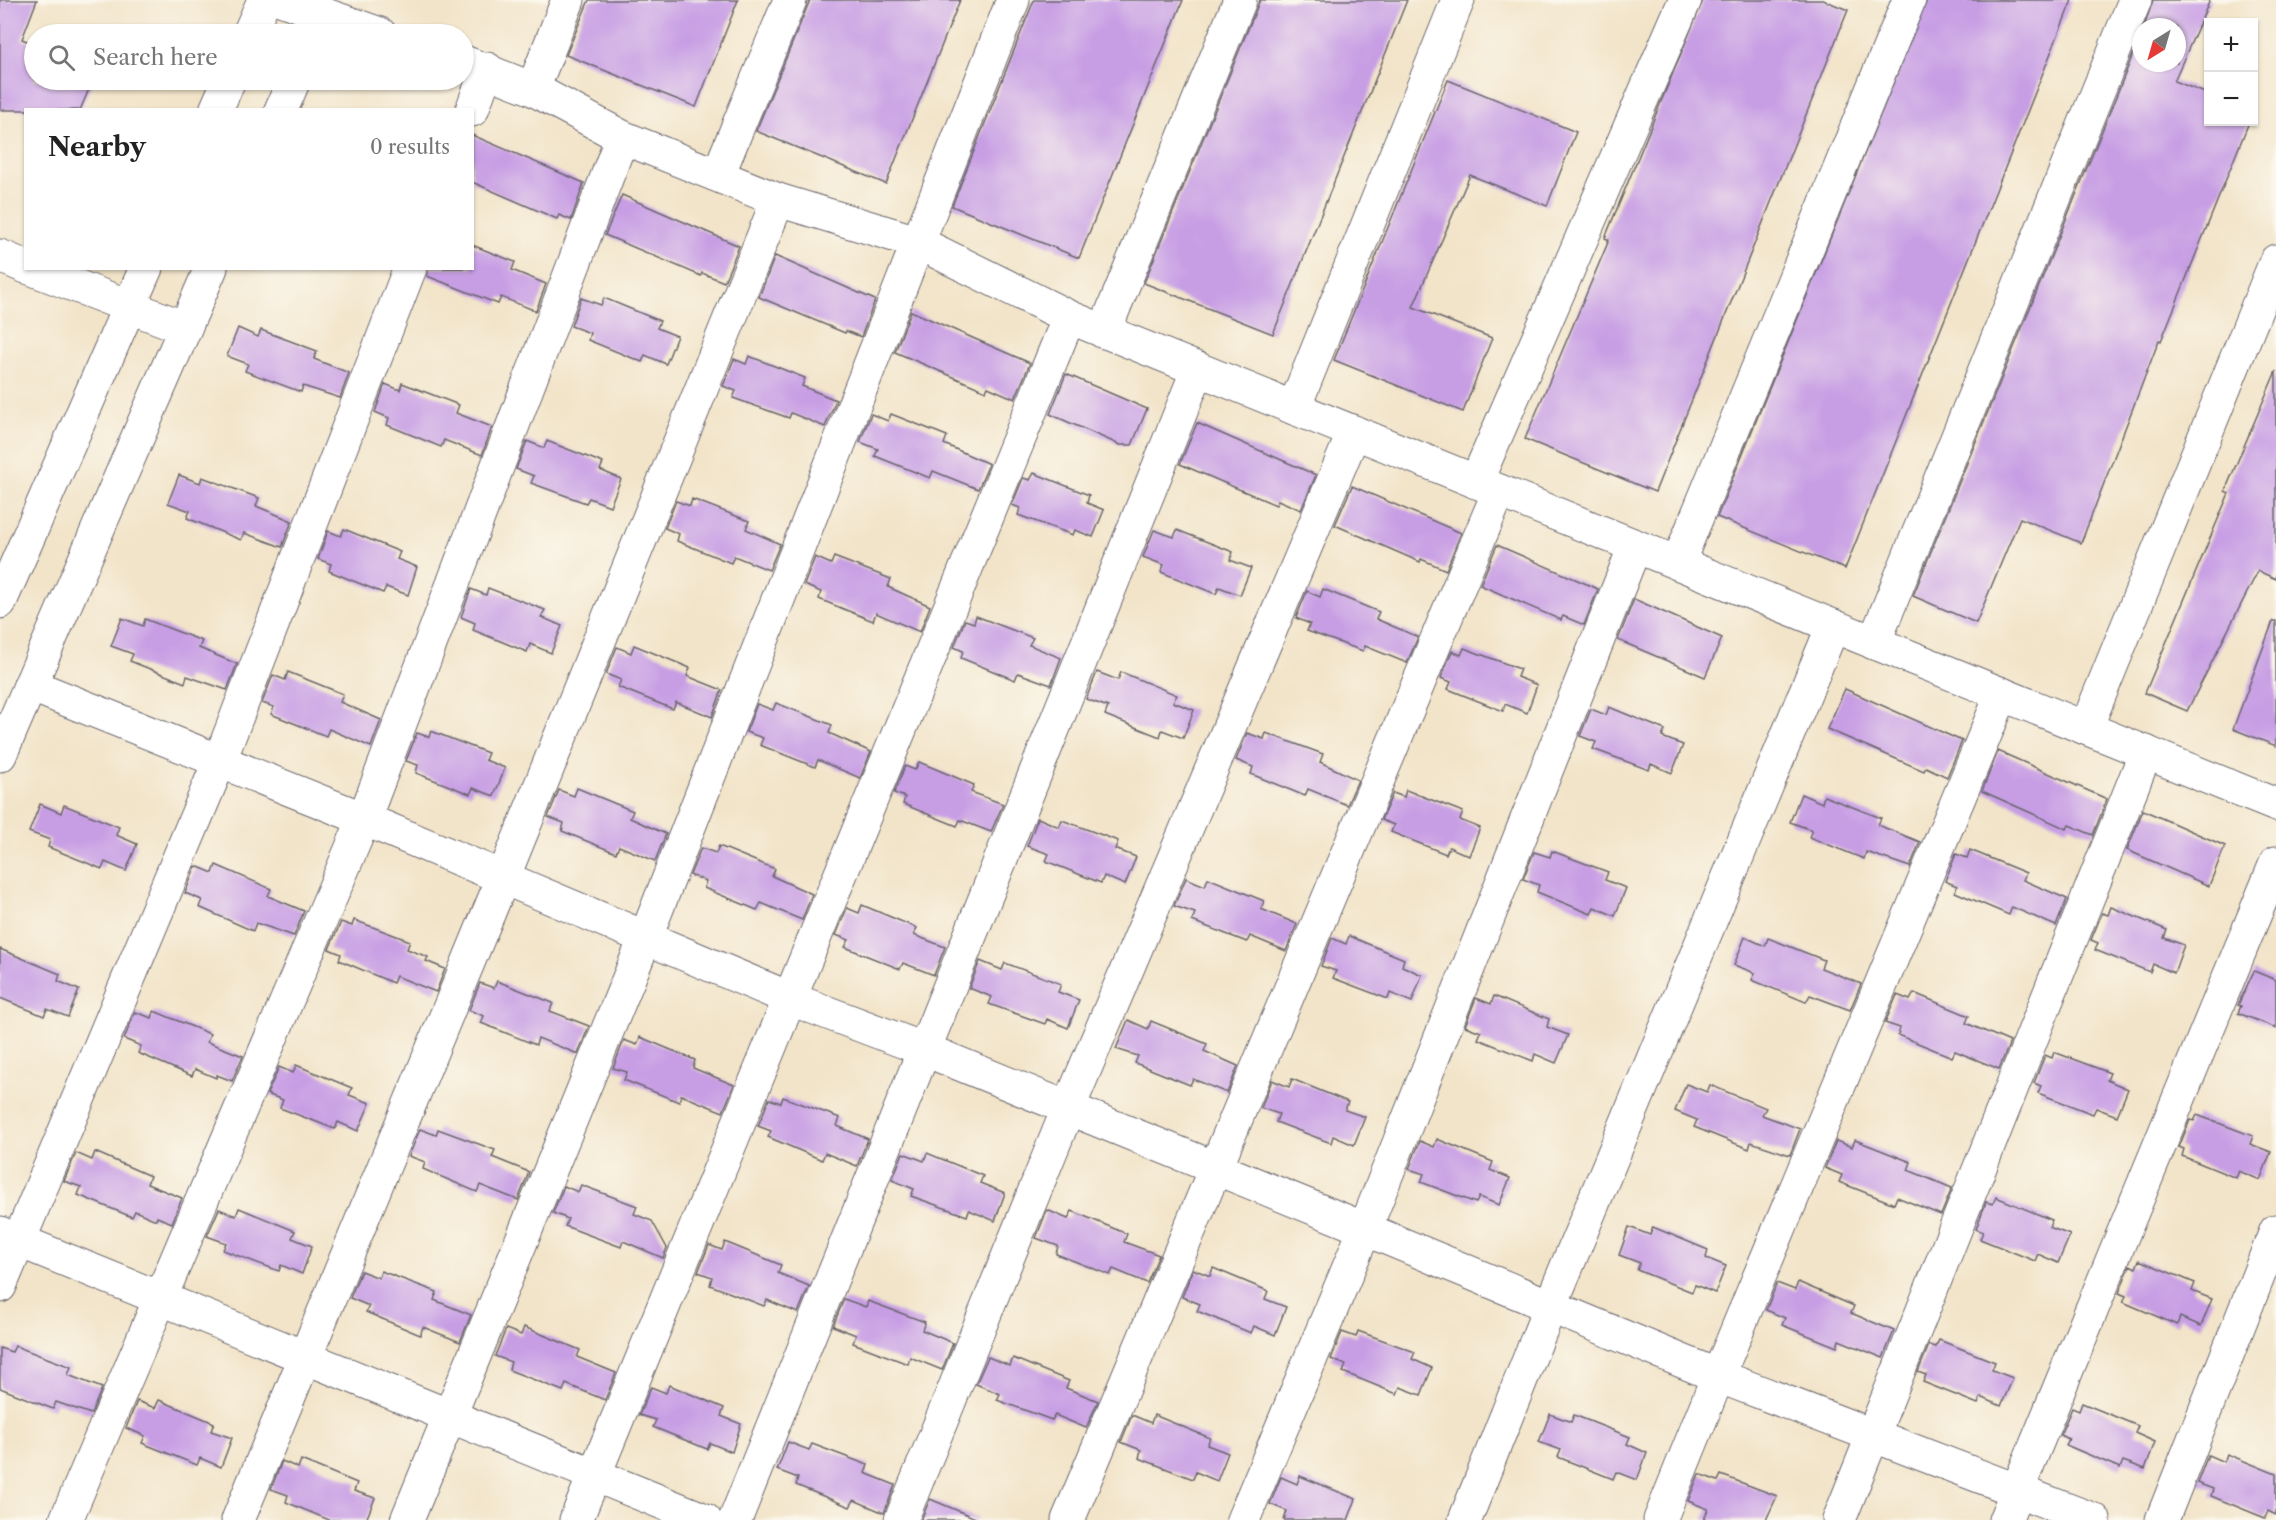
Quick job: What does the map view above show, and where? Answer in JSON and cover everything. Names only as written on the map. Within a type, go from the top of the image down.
[{"type":"street","points":[[253,24],[264,0]]},
{"type":"street","points":[[283,0],[321,17],[345,24]]},
{"type":"street","points":[[533,89],[568,0]]},
{"type":"street","points":[[718,176],[790,0]]},
{"type":"street","points":[[407,1520],[645,939],[1013,0]]},
{"type":"street","points":[[1104,332],[1240,0]]},
{"type":"street","points":[[1294,408],[1458,0]]},
{"type":"street","points":[[1068,1520],[1216,1170],[1685,0]]},
{"type":"street","points":[[1678,563],[1909,0]]},
{"type":"street","points":[[1874,643],[2135,0]]},
{"type":"street","points":[[475,66],[533,89],[622,137],[778,200],[917,242],[1104,332],[2276,805]]},
{"type":"street","points":[[217,108],[225,90]]},
{"type":"street","points":[[282,108],[290,90]]},
{"type":"street","points":[[472,108],[473,90]]},
{"type":"street","points":[[66,1520],[364,819],[622,137]]},
{"type":"street","points":[[238,1520],[504,878],[778,200]]},
{"type":"street","points":[[0,256],[24,266]]},
{"type":"street","points":[[2086,728],[2276,261]]},
{"type":"street","points":[[35,270],[185,328]]},
{"type":"street","points":[[0,602],[145,270]]},
{"type":"street","points":[[0,755],[211,270]]},
{"type":"street","points":[[0,1286],[9,1237],[220,760],[409,270]]},
{"type":"street","points":[[576,1520],[1069,317]]},
{"type":"street","points":[[735,1520],[1198,369]]},
{"type":"street","points":[[901,1520],[1068,1109],[1354,432]]},
{"type":"street","points":[[1243,1520],[1365,1229],[1635,546]]},
{"type":"street","points":[[1465,1520],[1550,1307],[1833,626]]},
{"type":"street","points":[[30,685],[220,760],[645,939],[791,999],[923,1049],[1365,1229],[1718,1376],[2094,1520]]},
{"type":"street","points":[[1660,1520],[2002,694]]},
{"type":"street","points":[[1839,1520],[2146,752]]},
{"type":"street","points":[[2005,1520],[2276,863]]},
{"type":"street","points":[[2162,1520],[2276,1231]]},
{"type":"street","points":[[9,1237],[705,1520]]},
{"type":"building","points":[[0,0],[37,0],[28,24],[24,24],[22,39],[24,40],[24,90],[89,90],[81,108],[0,110]]},
{"type":"building","points":[[589,0],[738,0],[696,107],[566,55]]},
{"type":"building","points":[[810,0],[960,0],[886,184],[756,131]]},
{"type":"building","points":[[1034,0],[1183,0],[1079,258],[952,206]]},
{"type":"building","points":[[1260,0],[1407,0],[1273,334],[1144,283]]},
{"type":"building","points":[[1703,0],[1823,0],[1848,10],[1655,492],[1525,439],[1609,240],[1605,238]]},
{"type":"building","points":[[1927,0],[2072,0],[1845,569],[1717,517]]},
{"type":"building","points":[[2153,0],[2210,0],[2186,54],[2186,18],[2147,18]]},
{"type":"building","points":[[2132,57],[2132,72],[2178,72],[2174,81],[2204,92],[2204,126],[2247,126],[2161,341],[2159,340],[2081,543],[2020,518],[1976,623],[1913,596]]},
{"type":"building","points":[[1448,80],[1576,132],[1547,206],[1470,175],[1413,307],[1492,338],[1463,412],[1334,360]]},
{"type":"building","points":[[474,136],[584,183],[571,220],[559,215],[557,219],[474,183]]},
{"type":"building","points":[[622,195],[739,246],[724,282],[702,273],[701,276],[605,235]]},
{"type":"building","points":[[474,246],[515,262],[512,270],[546,284],[536,311],[501,297],[498,304],[427,276],[428,270],[474,270]]},
{"type":"building","points":[[775,256],[875,300],[861,337],[846,331],[845,333],[759,297]]},
{"type":"building","points":[[581,298],[601,305],[604,298],[660,321],[657,328],[677,336],[666,364],[645,355],[642,362],[588,340],[590,333],[571,326]]},
{"type":"building","points":[[911,311],[1030,363],[1015,399],[988,387],[986,391],[895,352]]},
{"type":"building","points":[[238,328],[258,337],[261,330],[317,351],[314,359],[349,373],[340,398],[303,386],[301,392],[245,371],[248,364],[227,356]]},
{"type":"building","points":[[749,356],[805,378],[802,386],[836,400],[825,427],[791,413],[789,418],[733,398],[736,391],[723,386],[734,359],[746,364]]},
{"type":"building","points":[[2276,371],[2276,579],[2258,571],[2187,711],[2145,693],[2229,493],[2225,491]]},
{"type":"building","points":[[1066,374],[1147,409],[1132,445],[1120,445],[1050,414]]},
{"type":"building","points":[[402,383],[459,405],[456,413],[492,427],[482,455],[444,440],[441,447],[387,425],[389,418],[375,412],[385,384],[400,390]]},
{"type":"building","points":[[871,414],[888,421],[891,414],[947,436],[944,444],[989,464],[978,489],[933,471],[930,478],[875,456],[878,449],[860,442]]},
{"type":"building","points":[[1197,423],[1316,475],[1301,510],[1278,500],[1276,505],[1180,464]]},
{"type":"building","points":[[527,441],[544,448],[547,441],[603,463],[600,470],[621,479],[610,506],[589,498],[586,503],[531,483],[534,476],[516,469]]},
{"type":"building","points":[[1034,473],[1089,495],[1087,503],[1104,510],[1093,537],[1075,530],[1073,535],[1018,515],[1020,508],[1012,505],[1023,478],[1030,480]]},
{"type":"building","points":[[179,475],[200,483],[202,477],[259,498],[256,506],[292,521],[282,547],[244,533],[241,540],[187,518],[190,511],[168,503]]},
{"type":"building","points":[[1352,486],[1461,533],[1446,570],[1421,559],[1420,562],[1335,525]]},
{"type":"building","points":[[692,499],[749,521],[746,529],[780,544],[769,570],[734,556],[731,563],[677,541],[679,534],[665,528],[676,501],[690,506]]},
{"type":"building","points":[[344,529],[400,552],[397,559],[417,567],[408,595],[386,587],[383,593],[329,571],[331,564],[318,559],[328,531],[341,536]]},
{"type":"building","points":[[1154,530],[1174,537],[1177,530],[1233,552],[1230,560],[1251,568],[1240,595],[1219,587],[1216,594],[1161,572],[1164,565],[1143,557]]},
{"type":"building","points":[[1497,545],[1598,589],[1584,625],[1563,616],[1561,620],[1480,585]]},
{"type":"building","points":[[815,557],[831,564],[834,557],[891,579],[888,587],[930,606],[920,632],[876,613],[873,621],[819,599],[821,592],[804,585]]},
{"type":"building","points":[[488,588],[545,610],[541,617],[562,626],[551,653],[530,644],[527,652],[473,630],[475,623],[461,617],[471,589],[486,595]]},
{"type":"building","points":[[1323,589],[1379,612],[1376,619],[1418,637],[1407,663],[1365,646],[1363,651],[1307,631],[1310,624],[1296,618],[1307,591],[1320,597]]},
{"type":"building","points":[[1634,599],[1722,638],[1705,677],[1618,640]]},
{"type":"building","points":[[976,616],[1033,638],[1029,645],[1061,658],[1051,685],[1018,673],[1015,680],[961,658],[963,651],[954,647],[965,620],[974,623]]},
{"type":"building","points":[[122,618],[143,626],[145,619],[202,641],[199,648],[237,664],[227,690],[187,676],[185,683],[130,661],[133,654],[111,646]]},
{"type":"building","points":[[2273,621],[2276,621],[2276,746],[2233,729]]},
{"type":"building","points":[[634,645],[690,668],[687,676],[722,690],[712,717],[676,702],[673,709],[618,687],[621,680],[606,674],[617,647],[631,653]]},
{"type":"building","points":[[1464,648],[1520,669],[1517,677],[1537,685],[1527,713],[1505,704],[1503,711],[1448,689],[1451,682],[1441,678],[1452,651],[1461,655]]},
{"type":"building","points":[[288,672],[343,694],[340,702],[381,720],[371,747],[329,729],[326,736],[271,714],[274,707],[262,703],[273,675],[285,680]]},
{"type":"building","points":[[1097,672],[1118,680],[1121,672],[1177,695],[1173,702],[1194,710],[1183,738],[1162,730],[1160,737],[1105,715],[1108,707],[1086,699]]},
{"type":"building","points":[[1845,689],[1962,741],[1947,777],[1926,767],[1924,771],[1827,729]]},
{"type":"building","points":[[776,703],[832,725],[829,733],[871,752],[860,778],[818,760],[815,767],[760,745],[763,738],[746,732],[757,704],[773,710]]},
{"type":"building","points":[[1609,707],[1665,730],[1662,737],[1683,745],[1672,773],[1651,764],[1649,770],[1593,749],[1596,742],[1580,736],[1591,709],[1606,715]]},
{"type":"building","points":[[431,731],[488,753],[485,760],[505,768],[494,796],[473,788],[470,794],[416,773],[418,765],[406,761],[417,733],[429,737]]},
{"type":"building","points":[[1247,733],[1264,739],[1266,733],[1323,754],[1320,762],[1358,780],[1347,805],[1308,789],[1305,796],[1251,774],[1253,767],[1236,760]]},
{"type":"building","points":[[1998,751],[2107,799],[2093,835],[2069,825],[2067,829],[1982,791]]},
{"type":"building","points":[[919,762],[974,785],[971,792],[1003,804],[991,832],[960,820],[957,826],[903,804],[905,797],[894,793],[905,766],[915,770]]},
{"type":"building","points":[[577,788],[633,811],[630,818],[666,834],[655,861],[619,846],[616,853],[562,831],[564,823],[548,817],[559,790],[574,796]]},
{"type":"building","points":[[1406,790],[1463,812],[1460,820],[1480,828],[1469,856],[1449,847],[1446,854],[1391,832],[1394,825],[1381,820],[1393,793],[1404,797]]},
{"type":"building","points":[[1801,794],[1822,803],[1824,796],[1881,818],[1878,825],[1920,842],[1910,867],[1866,852],[1864,859],[1809,837],[1812,830],[1790,822]]},
{"type":"building","points":[[40,804],[61,813],[64,805],[119,827],[116,835],[137,844],[126,871],[105,862],[102,869],[48,847],[50,840],[29,832]]},
{"type":"building","points":[[2143,810],[2225,846],[2209,886],[2127,850]]},
{"type":"building","points":[[1038,818],[1059,827],[1062,820],[1118,841],[1115,849],[1136,857],[1125,885],[1104,876],[1101,883],[1046,861],[1049,854],[1027,846]]},
{"type":"building","points":[[719,846],[775,869],[772,876],[812,894],[802,920],[761,903],[757,910],[704,888],[706,881],[690,875],[701,848],[716,853]]},
{"type":"building","points":[[1970,850],[2026,873],[2023,880],[2067,899],[2056,926],[2012,907],[2009,915],[1955,892],[1957,886],[1945,881],[1956,854],[1967,858]]},
{"type":"building","points":[[1552,851],[1608,872],[1605,880],[1626,888],[1615,916],[1594,907],[1591,914],[1537,892],[1539,885],[1523,879],[1534,852],[1550,857]]},
{"type":"building","points":[[216,865],[271,889],[268,896],[304,911],[294,936],[256,923],[253,931],[199,907],[202,900],[185,893],[196,866],[213,873]]},
{"type":"building","points":[[1186,878],[1205,886],[1208,878],[1264,901],[1261,909],[1297,924],[1286,951],[1250,936],[1247,942],[1192,921],[1195,913],[1174,906]]},
{"type":"building","points":[[862,905],[917,928],[914,935],[945,947],[934,975],[903,963],[900,969],[845,947],[849,940],[836,935],[847,908],[859,913]]},
{"type":"building","points":[[2111,907],[2167,930],[2164,938],[2184,945],[2174,973],[2153,964],[2150,972],[2095,950],[2098,943],[2091,940],[2102,913],[2108,915]]},
{"type":"building","points":[[354,920],[410,941],[407,949],[428,957],[426,961],[445,969],[436,992],[396,976],[393,983],[339,960],[341,954],[329,949],[341,922],[352,926]]},
{"type":"building","points":[[1349,936],[1404,959],[1402,966],[1422,975],[1412,1002],[1390,993],[1388,999],[1333,978],[1336,971],[1321,966],[1332,938],[1346,944]]},
{"type":"building","points":[[1745,937],[1765,946],[1768,938],[1824,960],[1821,968],[1861,984],[1850,1010],[1810,995],[1806,1002],[1752,980],[1755,973],[1734,965]]},
{"type":"building","points":[[0,949],[60,974],[58,981],[79,990],[68,1017],[47,1009],[44,1016],[0,998]]},
{"type":"building","points":[[980,961],[1002,970],[1005,963],[1061,984],[1058,992],[1079,1000],[1068,1028],[1047,1019],[1045,1024],[989,1004],[992,997],[969,988]]},
{"type":"building","points":[[2254,971],[2276,980],[2276,1028],[2238,1013],[2241,1006],[2238,1005]]},
{"type":"building","points":[[497,981],[553,1003],[550,1011],[589,1026],[578,1054],[538,1038],[536,1045],[481,1023],[484,1016],[469,1010],[480,983],[494,988]]},
{"type":"building","points":[[1914,993],[1969,1016],[1966,1023],[2010,1042],[1999,1069],[1955,1051],[1952,1057],[1898,1035],[1900,1028],[1885,1023],[1897,995],[1910,1000]]},
{"type":"building","points":[[1494,996],[1549,1019],[1547,1027],[1568,1035],[1556,1063],[1535,1054],[1533,1061],[1478,1039],[1481,1032],[1465,1026],[1476,998],[1491,1004]]},
{"type":"building","points":[[154,1011],[210,1034],[207,1042],[243,1056],[232,1081],[217,1075],[216,1078],[195,1069],[192,1076],[138,1053],[141,1046],[124,1039],[135,1012],[152,1018]]},
{"type":"building","points":[[1128,1020],[1148,1029],[1151,1021],[1207,1044],[1204,1051],[1238,1066],[1227,1093],[1193,1079],[1190,1085],[1135,1063],[1138,1056],[1116,1049]]},
{"type":"building","points":[[640,1037],[695,1060],[693,1068],[734,1085],[723,1112],[681,1095],[679,1102],[624,1080],[627,1072],[613,1068],[624,1040],[637,1045]]},
{"type":"building","points":[[2054,1052],[2110,1073],[2107,1080],[2128,1089],[2117,1116],[2096,1108],[2093,1114],[2038,1093],[2041,1086],[2034,1083],[2045,1055],[2052,1058]]},
{"type":"building","points":[[296,1065],[352,1088],[349,1095],[370,1103],[358,1131],[338,1122],[335,1129],[280,1108],[283,1100],[267,1094],[279,1067],[293,1073]]},
{"type":"building","points":[[1292,1079],[1348,1102],[1345,1110],[1365,1117],[1354,1145],[1333,1136],[1331,1143],[1276,1122],[1279,1114],[1261,1108],[1272,1080],[1289,1087]]},
{"type":"building","points":[[1686,1084],[1707,1092],[1710,1085],[1766,1108],[1762,1115],[1800,1129],[1790,1155],[1751,1142],[1749,1149],[1694,1127],[1697,1120],[1675,1111]]},
{"type":"building","points":[[783,1097],[840,1118],[837,1126],[868,1139],[857,1166],[825,1153],[822,1160],[768,1137],[771,1131],[758,1126],[769,1099],[781,1103]]},
{"type":"building","points":[[2197,1115],[2253,1136],[2250,1144],[2271,1152],[2260,1180],[2239,1171],[2236,1178],[2182,1156],[2184,1149],[2179,1147],[2190,1120],[2194,1121]]},
{"type":"building","points":[[420,1129],[436,1135],[438,1129],[495,1150],[492,1157],[529,1172],[518,1200],[480,1185],[477,1192],[423,1169],[425,1162],[409,1156]]},
{"type":"building","points":[[1437,1139],[1493,1162],[1490,1170],[1510,1178],[1499,1205],[1479,1197],[1476,1203],[1421,1182],[1424,1174],[1409,1169],[1420,1141],[1434,1147]]},
{"type":"building","points":[[1855,1140],[1911,1162],[1908,1170],[1952,1188],[1941,1215],[1897,1197],[1894,1204],[1839,1182],[1842,1175],[1825,1168],[1836,1141],[1852,1147]]},
{"type":"building","points":[[95,1152],[150,1176],[147,1184],[182,1198],[172,1223],[157,1217],[156,1220],[135,1211],[132,1217],[78,1195],[81,1187],[64,1181],[76,1153],[92,1160]]},
{"type":"building","points":[[903,1153],[924,1161],[927,1153],[983,1176],[980,1183],[1005,1193],[995,1221],[969,1210],[967,1216],[911,1196],[914,1189],[892,1180]]},
{"type":"building","points":[[581,1185],[637,1206],[634,1214],[652,1221],[667,1248],[663,1258],[623,1241],[621,1247],[565,1226],[568,1219],[553,1213],[564,1186],[578,1192]]},
{"type":"building","points":[[1996,1197],[2052,1220],[2049,1227],[2070,1235],[2058,1263],[2038,1254],[2035,1261],[1980,1239],[1983,1232],[1976,1229],[1986,1202],[1993,1204]]},
{"type":"building","points":[[239,1208],[295,1231],[292,1238],[312,1246],[302,1274],[281,1265],[279,1271],[223,1250],[226,1243],[207,1236],[219,1209],[236,1216]]},
{"type":"building","points":[[1047,1210],[1068,1219],[1072,1211],[1127,1234],[1124,1242],[1159,1255],[1147,1283],[1113,1269],[1110,1275],[1056,1254],[1058,1246],[1036,1238]]},
{"type":"building","points":[[1629,1227],[1650,1235],[1653,1227],[1708,1250],[1706,1258],[1726,1266],[1715,1293],[1695,1285],[1692,1292],[1637,1270],[1640,1263],[1619,1255]]},
{"type":"building","points":[[725,1242],[781,1265],[778,1273],[809,1286],[798,1313],[767,1300],[764,1306],[710,1285],[712,1277],[698,1272],[709,1245],[722,1250]]},
{"type":"building","points":[[2139,1260],[2195,1283],[2192,1291],[2212,1299],[2201,1326],[2180,1317],[2177,1325],[2123,1302],[2126,1296],[2119,1293],[2130,1265],[2136,1268]]},
{"type":"building","points":[[1213,1268],[1268,1291],[1265,1299],[1286,1307],[1275,1335],[1254,1326],[1251,1333],[1197,1311],[1200,1304],[1182,1297],[1193,1269],[1210,1276]]},
{"type":"building","points":[[361,1271],[379,1278],[381,1271],[437,1292],[434,1300],[471,1315],[460,1342],[423,1327],[420,1335],[366,1312],[369,1306],[350,1298]]},
{"type":"building","points":[[1798,1282],[1854,1306],[1851,1313],[1894,1331],[1883,1358],[1839,1340],[1837,1347],[1782,1325],[1785,1318],[1766,1310],[1777,1283],[1795,1290]]},
{"type":"building","points":[[844,1299],[866,1307],[868,1301],[925,1322],[922,1330],[953,1343],[942,1370],[910,1357],[908,1364],[853,1343],[856,1335],[833,1326]]},
{"type":"building","points":[[524,1327],[580,1350],[577,1357],[616,1373],[605,1400],[566,1384],[563,1391],[509,1370],[511,1362],[495,1356],[506,1329],[521,1335]]},
{"type":"building","points":[[1358,1331],[1415,1352],[1412,1359],[1432,1368],[1421,1395],[1400,1387],[1397,1394],[1343,1372],[1346,1365],[1331,1359],[1342,1332],[1356,1337]]},
{"type":"building","points":[[1939,1340],[1995,1362],[1992,1370],[2013,1378],[2001,1406],[1981,1397],[1978,1404],[1923,1382],[1926,1375],[1918,1372],[1929,1345],[1936,1347]]},
{"type":"building","points":[[15,1346],[71,1367],[68,1375],[102,1388],[91,1414],[56,1402],[53,1409],[0,1388],[0,1348],[12,1352]]},
{"type":"building","points":[[988,1357],[1010,1366],[1013,1358],[1069,1381],[1066,1388],[1098,1401],[1086,1428],[1055,1415],[1052,1420],[997,1400],[1000,1394],[976,1384]]},
{"type":"building","points":[[669,1385],[724,1408],[721,1416],[741,1424],[732,1452],[710,1443],[707,1449],[653,1427],[656,1420],[639,1415],[651,1387],[666,1393]]},
{"type":"building","points":[[159,1400],[214,1423],[211,1431],[232,1438],[221,1467],[200,1458],[197,1465],[142,1443],[145,1436],[126,1428],[137,1401],[155,1408]]},
{"type":"building","points":[[2082,1403],[2138,1426],[2135,1433],[2155,1442],[2145,1469],[2123,1461],[2120,1468],[2066,1445],[2069,1439],[2060,1435],[2072,1408],[2079,1411]]},
{"type":"building","points":[[1550,1414],[1571,1422],[1574,1415],[1630,1437],[1627,1444],[1647,1453],[1637,1480],[1616,1472],[1613,1479],[1558,1457],[1561,1450],[1539,1442]]},
{"type":"building","points":[[1132,1415],[1151,1423],[1154,1415],[1210,1438],[1207,1445],[1228,1453],[1217,1481],[1196,1472],[1193,1479],[1139,1458],[1141,1450],[1121,1442]]},
{"type":"building","points":[[788,1442],[809,1450],[812,1444],[868,1465],[865,1473],[895,1485],[884,1513],[854,1500],[850,1507],[796,1485],[798,1478],[777,1470]]},
{"type":"building","points":[[2227,1454],[2276,1474],[2276,1515],[2268,1511],[2265,1518],[2211,1496],[2213,1489],[2197,1483],[2208,1455],[2224,1462]]},
{"type":"building","points":[[301,1460],[357,1483],[354,1491],[375,1498],[366,1520],[329,1520],[286,1502],[288,1495],[271,1489],[282,1461],[298,1468]]},
{"type":"building","points":[[1699,1474],[1718,1481],[1721,1475],[1777,1496],[1766,1520],[1704,1520],[1708,1509],[1688,1501]]},
{"type":"building","points":[[1300,1476],[1356,1499],[1348,1520],[1284,1520],[1287,1511],[1270,1504],[1281,1477],[1297,1484]]},
{"type":"building","points":[[930,1499],[978,1519],[978,1520],[921,1520]]}]
